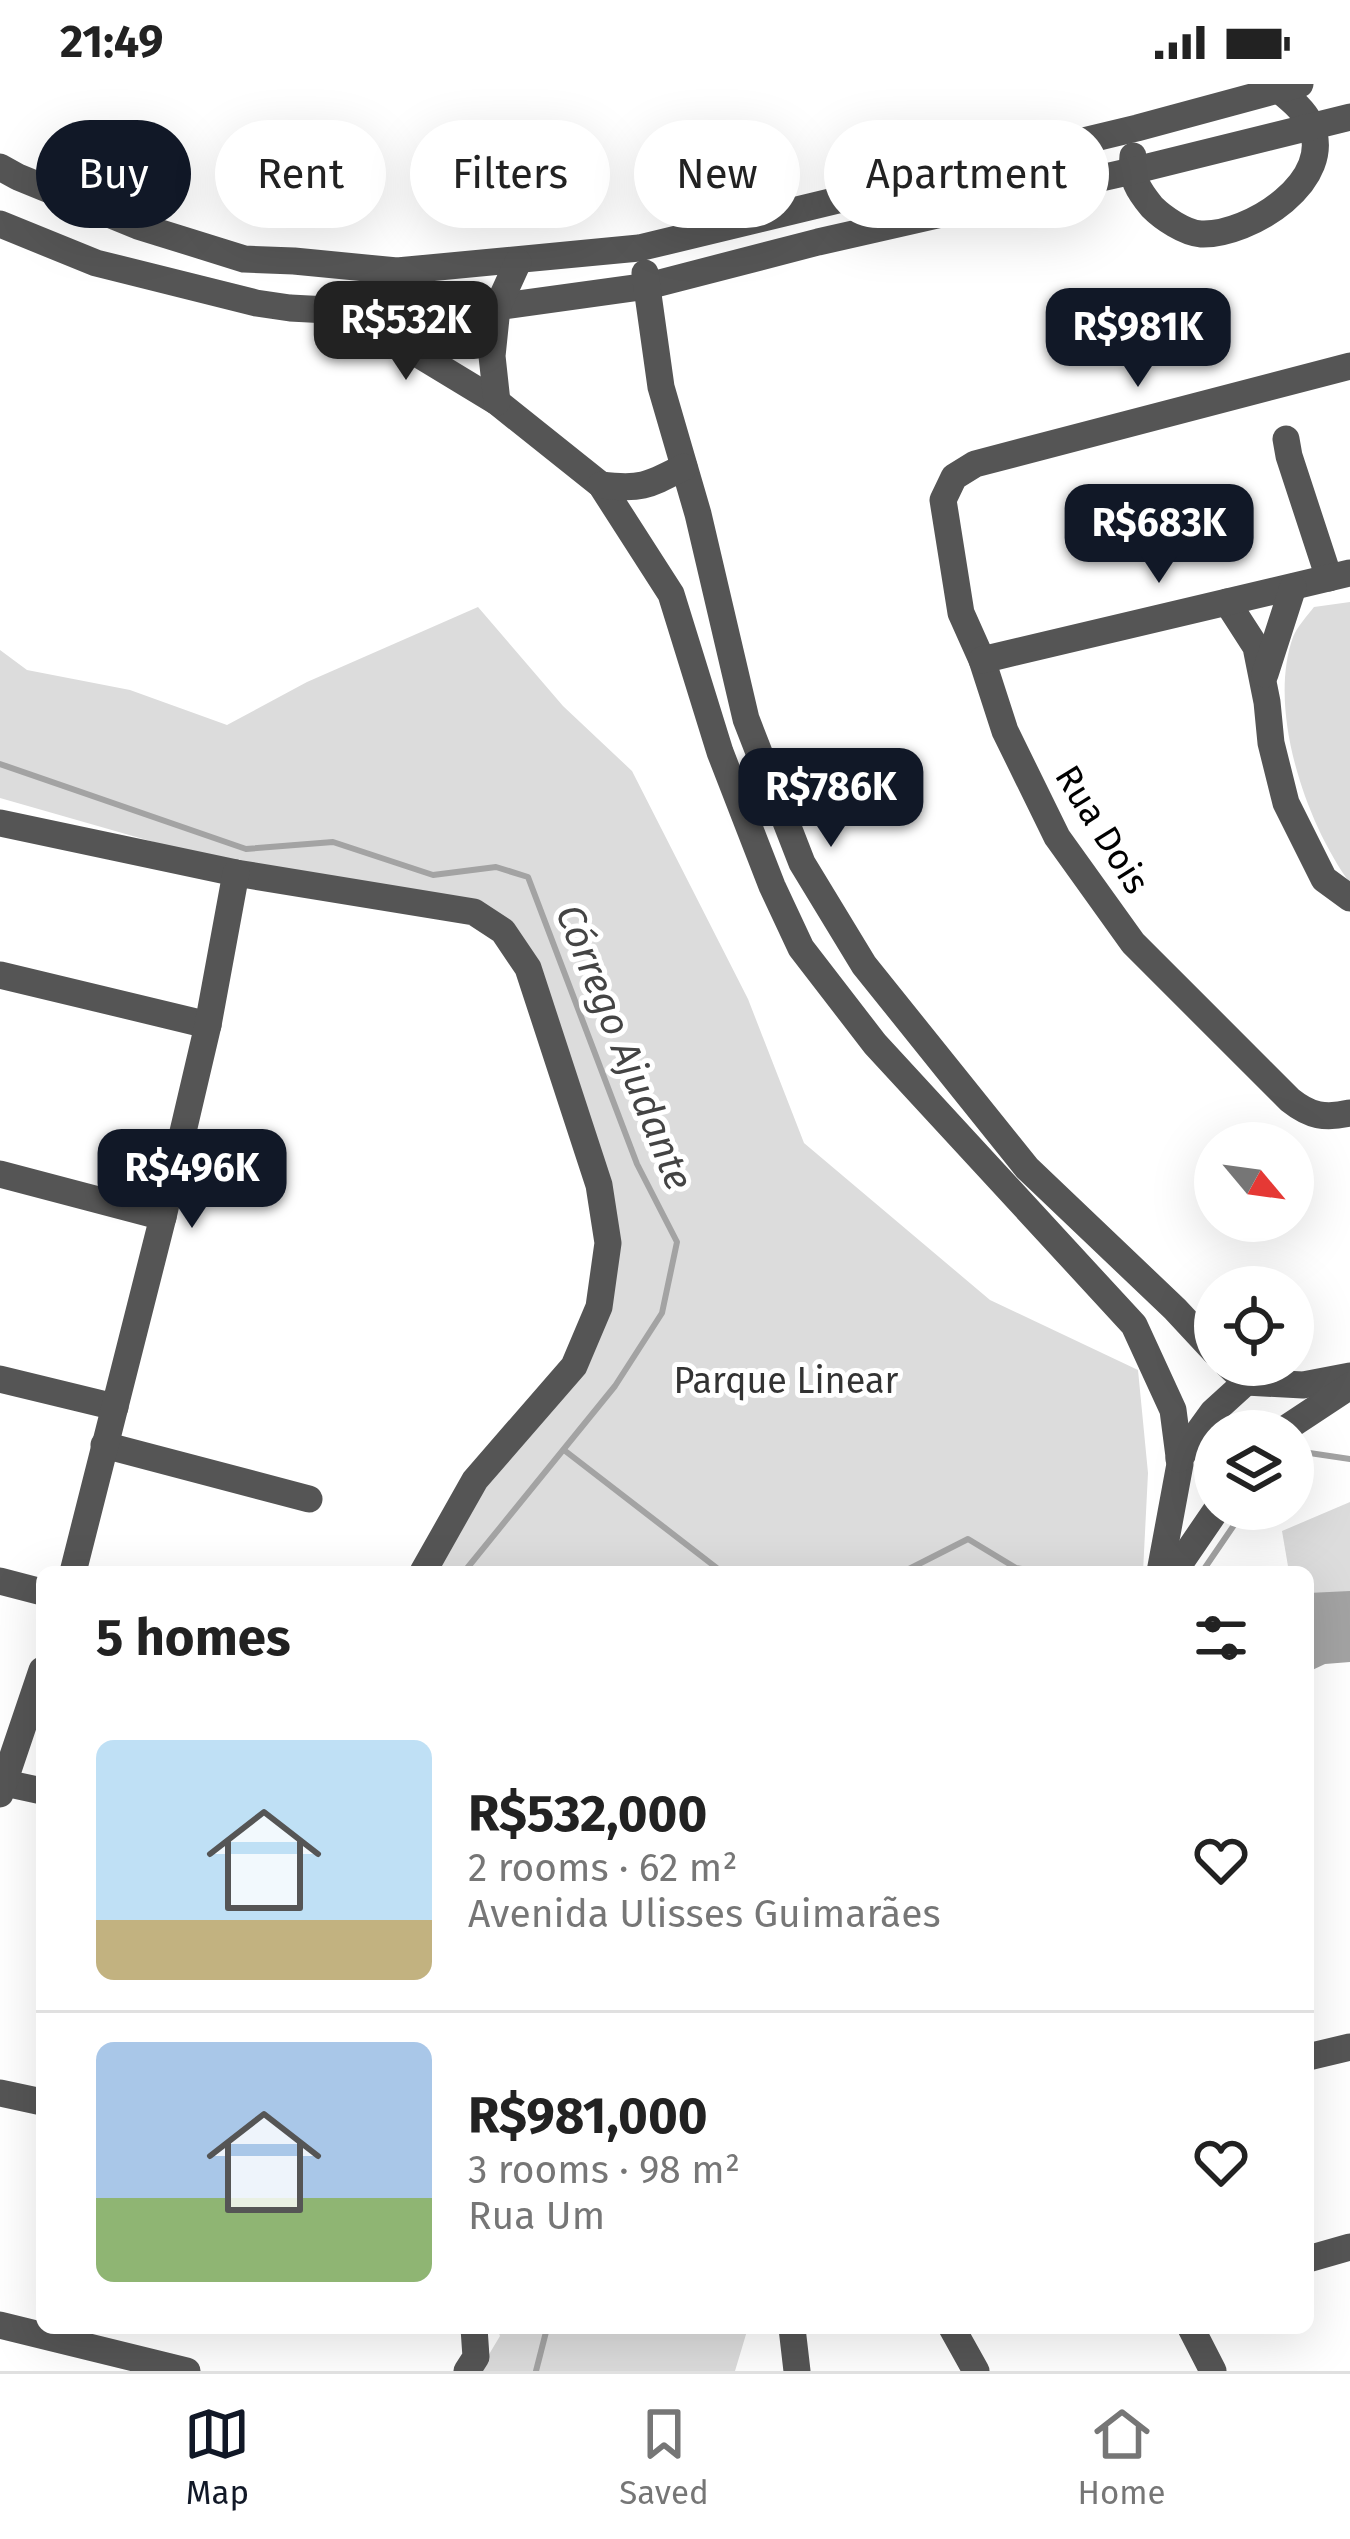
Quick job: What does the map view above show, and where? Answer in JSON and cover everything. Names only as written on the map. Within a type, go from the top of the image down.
[{"type":"street","points":[[0,166],[138,226],[244,259],[397,271],[639,248],[1289,87],[1312,126],[1315,147],[1310,170],[1288,200],[1233,230],[1197,235],[1160,215],[1137,189],[1132,171],[1137,128]]},
{"type":"street","points":[[0,224],[96,263],[290,308],[497,308],[648,286],[1350,117]]},
{"type":"street","points":[[178,285],[191,243]]},
{"type":"street","points":[[639,248],[661,387],[746,719],[802,863],[864,964],[1028,1168],[1194,1329]]},
{"type":"street","points":[[497,402],[492,356],[497,308],[518,262]]},
{"type":"street","points":[[346,311],[497,402],[601,485],[671,594],[720,752],[801,948],[875,1044],[1134,1325],[1173,1410],[1179,1461],[1161,1566]]},
{"type":"street","name":"Rua Dois","points":[[1350,366],[975,464],[953,477],[943,500],[961,614],[1005,731],[1057,837],[1133,943],[1290,1100],[1314,1115],[1350,1114]]},
{"type":"street","points":[[982,660],[1344,576],[1289,456],[1286,439]]},
{"type":"street","points":[[601,485],[645,486],[684,466]]},
{"type":"street","points":[[1262,684],[1293,587]]},
{"type":"street","points":[[1227,602],[1256,647],[1270,743],[1286,803],[1324,880],[1350,898]]},
{"type":"street","points":[[0,823],[236,873],[474,912],[503,931],[528,968],[599,1185],[608,1243],[599,1307],[574,1366],[475,1480],[426,1566]]},
{"type":"street","points":[[74,1566],[208,1025],[236,873]]},
{"type":"street","points":[[0,975],[208,1025]]},
{"type":"street","points":[[0,1174],[163,1217]]},
{"type":"street","points":[[1314,1382],[1350,1376]]},
{"type":"street","points":[[0,1379],[115,1407]]},
{"type":"street","points":[[1179,1461],[1229,1386]]},
{"type":"street","points":[[1314,1410],[1350,1387]]},
{"type":"street","points":[[104,1445],[309,1499]]},
{"type":"street","points":[[1179,1461],[1194,1489]]},
{"type":"street","points":[[1178,1566],[1201,1530]]},
{"type":"street","points":[[0,1581],[36,1590]]},
{"type":"street","points":[[36,1687],[1,1786],[36,1790]]},
{"type":"street","points":[[1314,2055],[1350,2047]]},
{"type":"street","points":[[0,2093],[36,2101]]},
{"type":"street","points":[[1314,2257],[1350,2247]]},
{"type":"street","points":[[0,2325],[36,2334]]},
{"type":"street","points":[[37,2334],[187,2371]]},
{"type":"street","points":[[467,2371],[476,2357],[474,2334]]},
{"type":"street","points":[[793,2334],[797,2371]]},
{"type":"street","points":[[955,2334],[976,2371]]},
{"type":"street","points":[[1194,2334],[1213,2371]]},
{"type":"green space","points":[[1350,602],[1350,883],[1306,798],[1295,765],[1285,698],[1286,666],[1300,625],[1314,607]]},
{"type":"green space","name":"Parque Linear","points":[[478,607],[563,706],[632,771],[748,999],[804,1143],[990,1300],[1138,1370],[1148,1473],[1143,1566],[434,1566],[481,1484],[580,1371],[614,1248],[508,930],[248,869],[0,798],[0,650],[27,670],[130,690],[227,725],[307,682]]},
{"type":"green space","points":[[1350,1502],[1350,1596],[1314,1595],[1314,1566],[1288,1566],[1282,1531],[1314,1530],[1314,1517]]},
{"type":"green space","points":[[746,2334],[735,2371],[479,2371],[500,2336]]},
{"type":"shaded area","points":[[1350,1591],[1350,1662],[1314,1669],[1314,1593]]},
{"type":"waterway","name":"Córrego Ajudante","points":[[0,764],[246,849],[333,842],[433,875],[496,867],[528,877],[637,1164],[677,1242],[662,1313],[615,1386],[469,1566]]},
{"type":"waterway","points":[[564,1450],[714,1566]]},
{"type":"waterway","points":[[1314,1454],[1350,1459]]},
{"type":"waterway","points":[[1206,1566],[1231,1530]]},
{"type":"waterway","points":[[915,1566],[968,1539],[1013,1566]]},
{"type":"waterway","name":"Córrego Ajudante","points":[[536,2371],[545,2334]]}]
